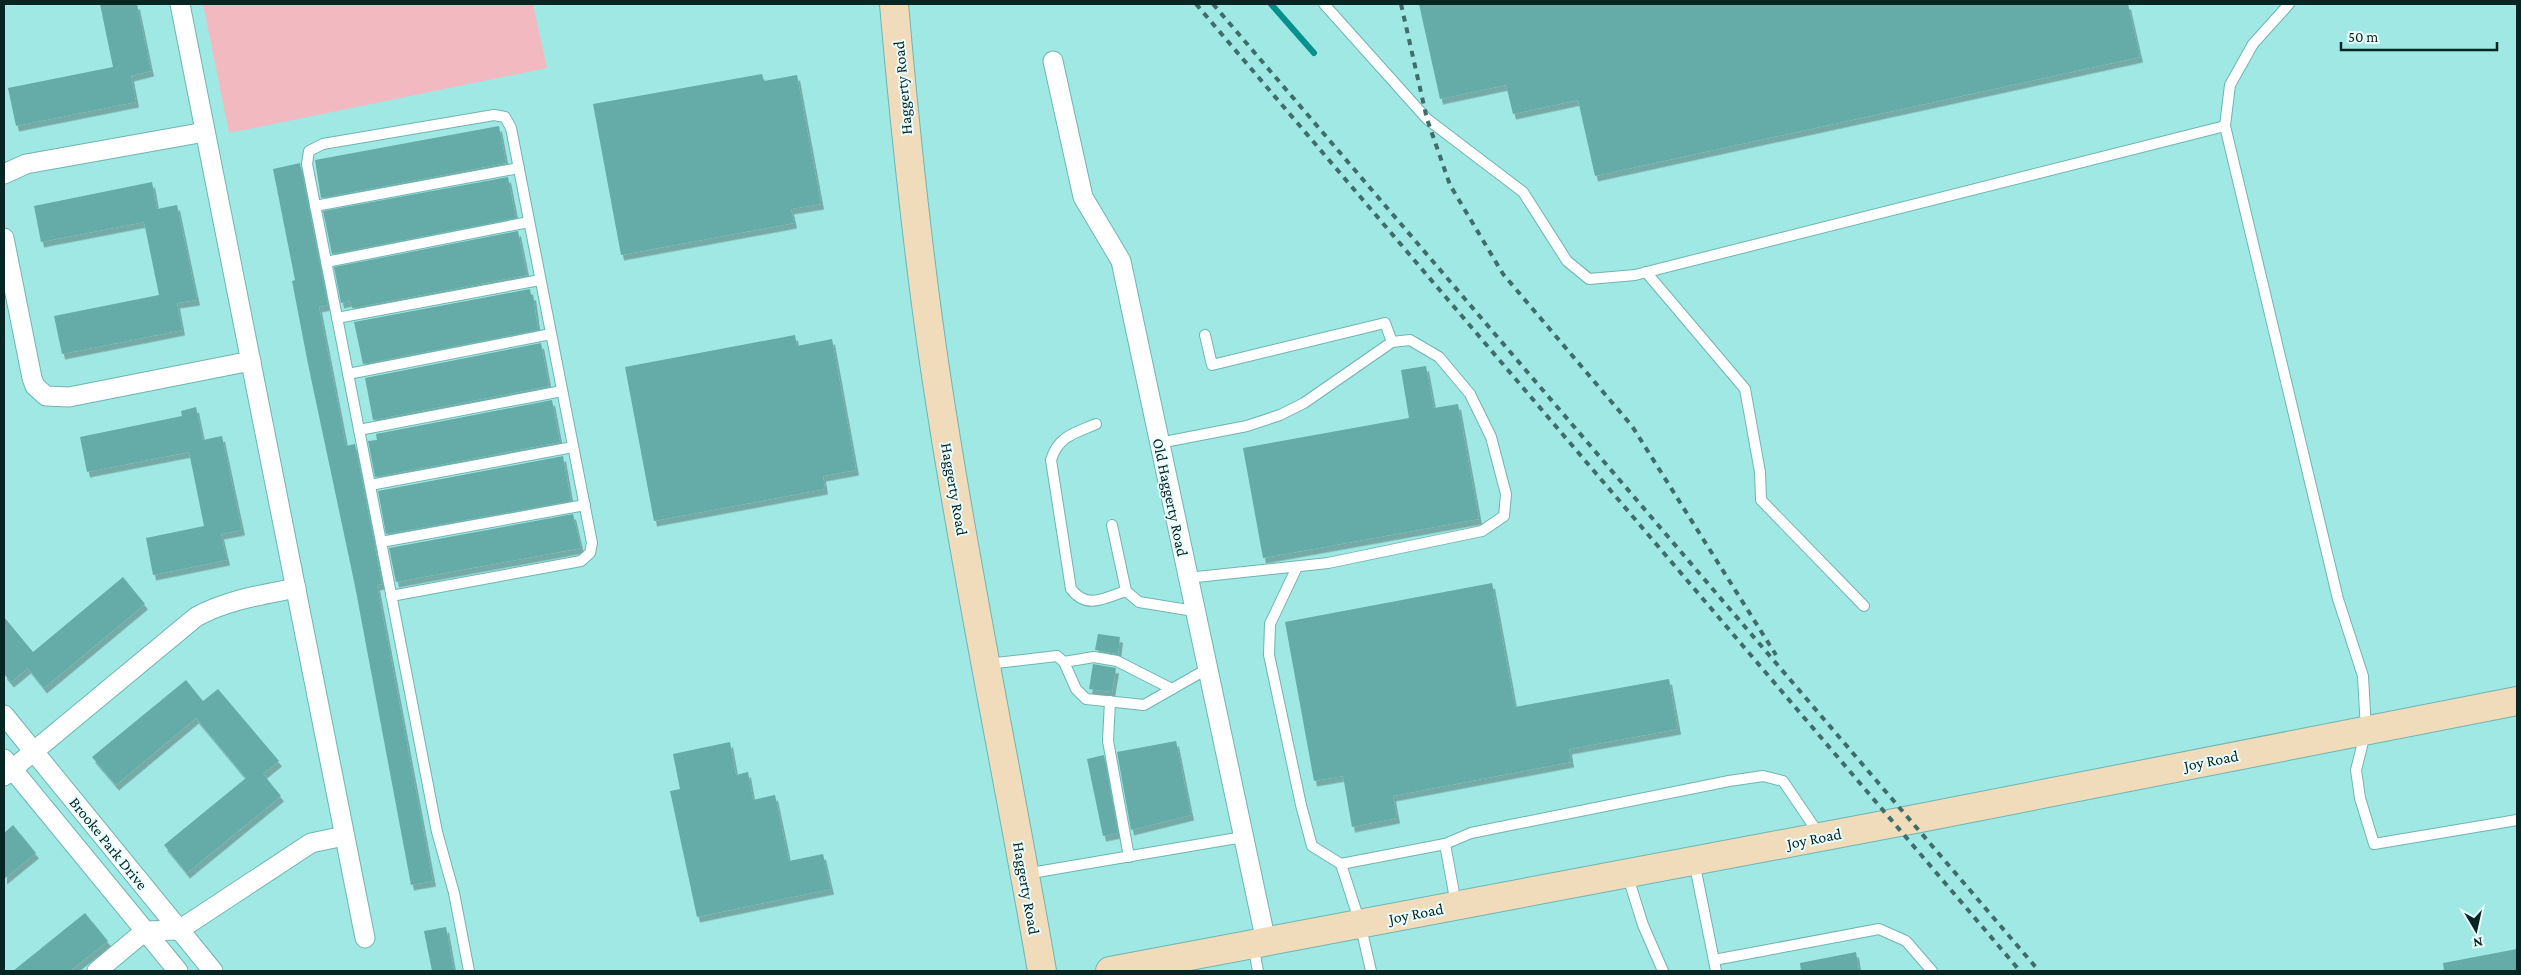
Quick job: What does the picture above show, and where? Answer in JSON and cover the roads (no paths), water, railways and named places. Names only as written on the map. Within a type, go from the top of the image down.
[{"type":"street","points":[[180,4],[344,836],[366,938]]},
{"type":"street","name":"Haggerty Road","points":[[894,4],[921,275],[942,415],[1042,971]]},
{"type":"street","name":"Old Haggerty Road","points":[[1054,61],[1083,197],[1121,260],[1243,836],[1260,944]]},
{"type":"street","points":[[4,174],[26,164],[205,132]]},
{"type":"street","points":[[4,238],[32,378],[35,386],[46,396],[70,397],[251,361]]},
{"type":"street","points":[[7,768],[33,751],[196,617],[216,606],[236,600],[296,588]]},
{"type":"street","name":"Joy Road","points":[[1110,971],[1821,837],[2517,701]]},
{"type":"street","name":"Brooke Park Drive","points":[[4,715],[213,971]]},
{"type":"street","name":"Brooke Park Drive","points":[[7,768],[178,971]]},
{"type":"street","points":[[97,971],[145,931],[179,930],[311,843],[344,836]]},
{"type":"lane","points":[[1324,4],[1427,119],[1523,192],[1567,261],[1590,279],[1646,272],[2225,126]]},
{"type":"lane","points":[[2289,4],[2253,44],[2230,85],[2225,126],[2338,599],[2362,676],[2366,730],[2356,770],[2360,798],[2374,844],[2517,820]]},
{"type":"lane","points":[[391,596],[581,561],[590,552],[592,543],[585,505],[511,128],[505,117],[494,115],[323,144],[309,151],[307,164],[391,596],[438,832],[454,893],[469,971]]},
{"type":"lane","points":[[315,206],[518,168]]},
{"type":"lane","points":[[326,262],[529,222]]},
{"type":"lane","points":[[1646,272],[1745,388],[1760,472],[1760,500],[1864,606]]},
{"type":"lane","points":[[337,318],[540,280]]},
{"type":"lane","points":[[1205,335],[1212,365],[1385,323],[1392,342]]},
{"type":"lane","points":[[348,374],[551,334]]},
{"type":"lane","points":[[1159,443],[1247,426],[1280,415],[1304,403],[1392,342],[1410,340],[1439,357],[1470,394],[1491,438],[1506,494],[1504,516],[1482,531],[1328,563],[1187,578]]},
{"type":"lane","points":[[359,430],[562,391]]},
{"type":"lane","points":[[1096,424],[1063,439],[1054,448],[1050,460],[1071,589],[1078,598],[1093,601],[1126,592]]},
{"type":"lane","points":[[370,485],[573,447]]},
{"type":"lane","points":[[381,542],[585,505]]},
{"type":"lane","points":[[1112,525],[1126,592],[1139,602],[1194,611]]},
{"type":"lane","points":[[1296,566],[1270,624],[1269,656],[1301,805],[1312,846],[1340,864],[1360,923],[1371,971]]},
{"type":"lane","points":[[987,664],[1057,656],[1064,662],[1076,689],[1086,698],[1144,705],[1207,669]]},
{"type":"lane","points":[[1064,662],[1094,657],[1116,661],[1172,689]]},
{"type":"lane","points":[[1110,701],[1108,741],[1129,857]]},
{"type":"lane","points":[[1340,864],[1445,844],[1471,833],[1656,794],[1763,776],[1783,781],[1821,837]]},
{"type":"lane","points":[[1025,874],[1243,836]]},
{"type":"lane","points":[[1445,844],[1457,905]]},
{"type":"lane","points":[[1694,860],[1716,971]]},
{"type":"lane","points":[[1626,873],[1643,926],[1663,971]]},
{"type":"lane","points":[[1714,960],[1879,929],[1906,941],[1932,971]]},
{"type":"lane","points":[[1258,971],[1260,944]]},
{"type":"waterway","points":[[1271,4],[1314,53]]},
{"type":"railway","points":[[1196,4],[2020,971]]},
{"type":"railway","points":[[1213,4],[2039,971]]},
{"type":"railway","points":[[1401,4],[1427,119],[1450,185],[1503,274],[1632,426],[1776,655]]}]
